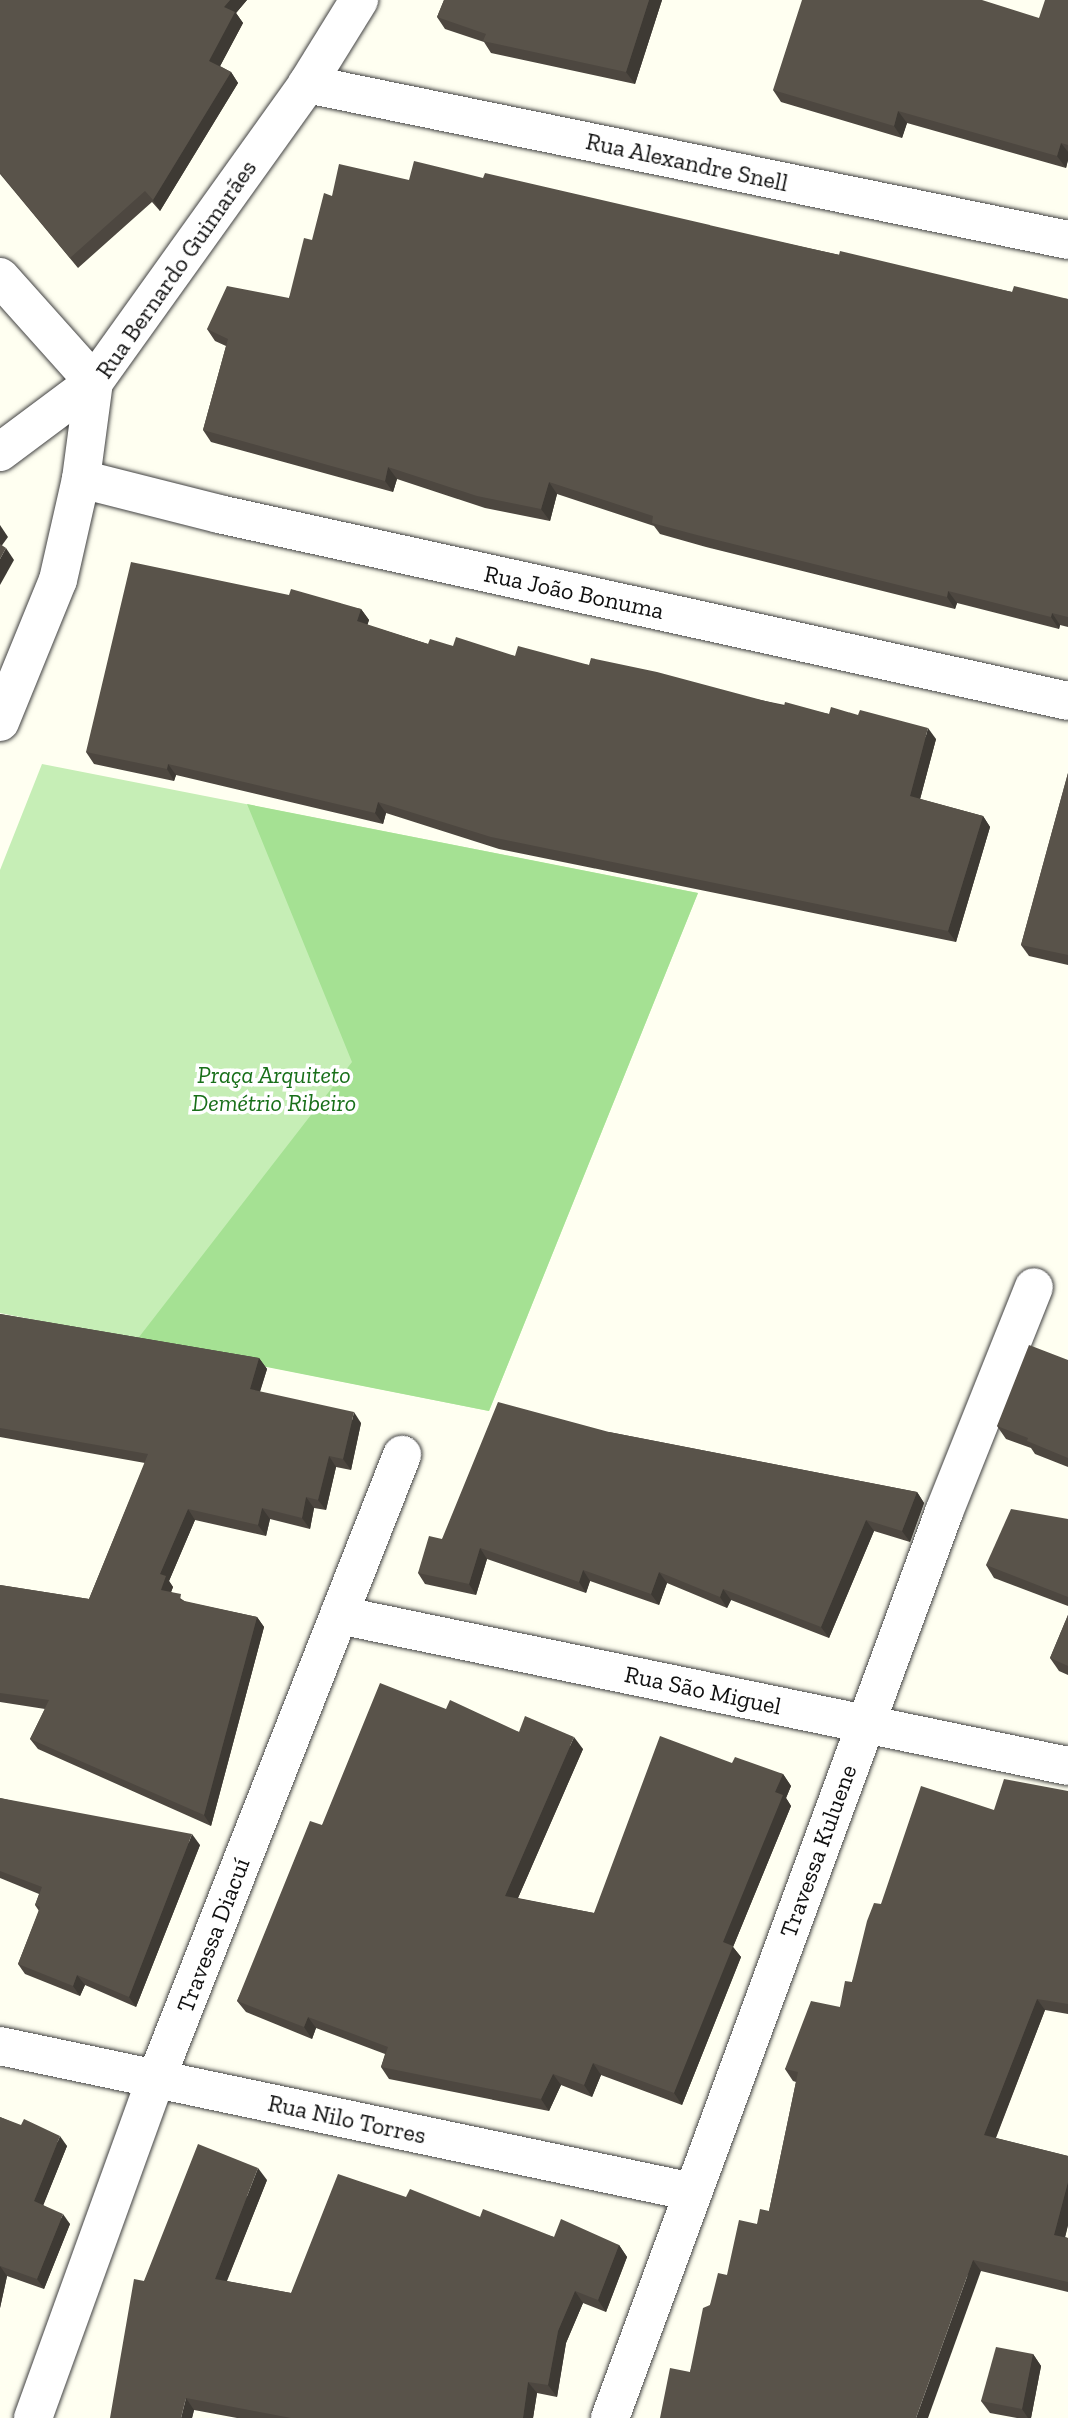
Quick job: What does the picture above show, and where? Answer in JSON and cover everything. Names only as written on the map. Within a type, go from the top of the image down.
[{"type":"street","name":"Rua Bernardo Guimarães","points":[[0,722],[58,580],[81,479],[94,382],[307,84],[359,0]]},
{"type":"street","name":"Rua Alexandre Snell","points":[[307,84],[1068,240]]},
{"type":"street","points":[[0,277],[94,382],[0,452]]},
{"type":"street","name":"Rua João Bonuma","points":[[81,479],[219,514],[1068,701]]},
{"type":"street","name":"Travessa Kuluene","points":[[610,2418],[865,1724],[1034,1287]]},
{"type":"street","name":"Travessa Diacuí","points":[[33,2418],[156,2079],[402,1455]]},
{"type":"street","name":"Rua São Miguel","points":[[338,1615],[1068,1766]]},
{"type":"street","name":"Rua Nilo Torres","points":[[0,2046],[693,2192]]},
{"type":"green space","name":"Praça Arquiteto Demétrio Ribeiro","points":[[42,764],[698,893],[489,1411],[0,1313],[0,870]]},
{"type":"green space","points":[[247,804],[698,893],[489,1411],[136,1341],[352,1062]]},
{"type":"building","points":[[0,0],[230,0],[224,7],[235,12],[209,61],[231,72],[153,200],[145,191],[70,258],[0,173]]},
{"type":"building","points":[[444,0],[649,0],[626,72],[483,41],[486,34],[437,17]]},
{"type":"building","points":[[802,0],[982,0],[1039,18],[1045,0],[1068,0],[1068,145],[1061,143],[1057,156],[898,111],[894,126],[773,90]]},
{"type":"building","points":[[414,161],[483,178],[485,173],[839,255],[840,251],[1012,292],[1014,286],[1068,299],[1068,617],[1052,613],[1051,617],[948,591],[947,597],[697,535],[652,523],[653,516],[549,482],[541,509],[477,496],[388,467],[385,481],[203,430],[228,339],[207,329],[227,286],[289,298],[304,238],[312,240],[324,193],[332,196],[339,164],[409,180]]},
{"type":"building","points":[[0,544],[6,548],[0,559]]},
{"type":"building","points":[[131,562],[289,595],[291,589],[361,609],[357,621],[428,644],[430,639],[453,646],[456,637],[515,656],[518,646],[589,665],[591,658],[657,672],[784,706],[785,702],[829,714],[831,707],[858,715],[860,710],[928,728],[910,796],[983,816],[948,931],[491,837],[378,802],[375,813],[168,764],[167,769],[86,752]]},
{"type":"building","points":[[1068,773],[1068,955],[1021,945]]},
{"type":"building","points":[[0,1314],[259,1358],[250,1389],[354,1412],[343,1459],[329,1456],[318,1500],[306,1497],[302,1518],[262,1508],[258,1525],[188,1509],[160,1574],[166,1576],[161,1590],[181,1594],[180,1600],[257,1617],[204,1815],[30,1739],[49,1700],[0,1693],[0,1585],[89,1599],[148,1454],[0,1428]]},
{"type":"building","points":[[1029,1345],[1068,1360],[1068,1458],[997,1426]]},
{"type":"building","points":[[498,1402],[609,1432],[917,1492],[902,1531],[866,1520],[821,1627],[723,1589],[720,1597],[659,1572],[651,1594],[583,1570],[579,1582],[480,1548],[469,1584],[418,1573],[429,1536],[442,1539]]},
{"type":"building","points":[[1011,1509],[1068,1519],[1068,1597],[986,1565]]},
{"type":"building","points":[[1068,1615],[1068,1666],[1050,1658]]},
{"type":"building","points":[[380,1683],[446,1709],[450,1700],[519,1732],[525,1716],[574,1737],[505,1896],[594,1913],[660,1736],[732,1763],[735,1757],[783,1774],[775,1792],[783,1795],[723,1942],[733,1946],[674,2093],[593,2063],[584,2085],[553,2074],[541,2099],[381,2067],[388,2047],[308,2017],[304,2027],[237,2001],[310,1821],[322,1825]]},
{"type":"building","points":[[1004,1779],[1068,1791],[1068,2004],[1037,1999],[984,2135],[1068,2156],[1068,2182],[1054,2235],[1068,2238],[1068,2282],[973,2260],[916,2418],[660,2418],[670,2368],[690,2372],[703,2308],[710,2305],[718,2273],[727,2275],[739,2220],[757,2224],[760,2209],[769,2211],[798,2072],[785,2069],[811,2001],[840,2007],[845,1981],[852,1982],[867,1921],[874,1903],[881,1904],[921,1786],[994,1810]]},
{"type":"building","points":[[0,1798],[192,1834],[129,1997],[77,1975],[73,1986],[18,1964],[40,1907],[35,1905],[42,1887],[0,1871]]},
{"type":"building","points":[[0,2117],[21,2125],[24,2119],[60,2136],[34,2201],[63,2214],[37,2279],[0,2266]]},
{"type":"building","points":[[198,2144],[258,2168],[215,2279],[291,2293],[338,2174],[406,2197],[410,2189],[480,2217],[483,2209],[554,2237],[561,2219],[619,2245],[598,2300],[575,2291],[558,2331],[548,2385],[528,2382],[523,2418],[291,2418],[186,2398],[181,2418],[110,2418],[134,2279],[144,2281]]},
{"type":"building","points":[[996,2347],[1033,2354],[1022,2409],[981,2401]]}]
